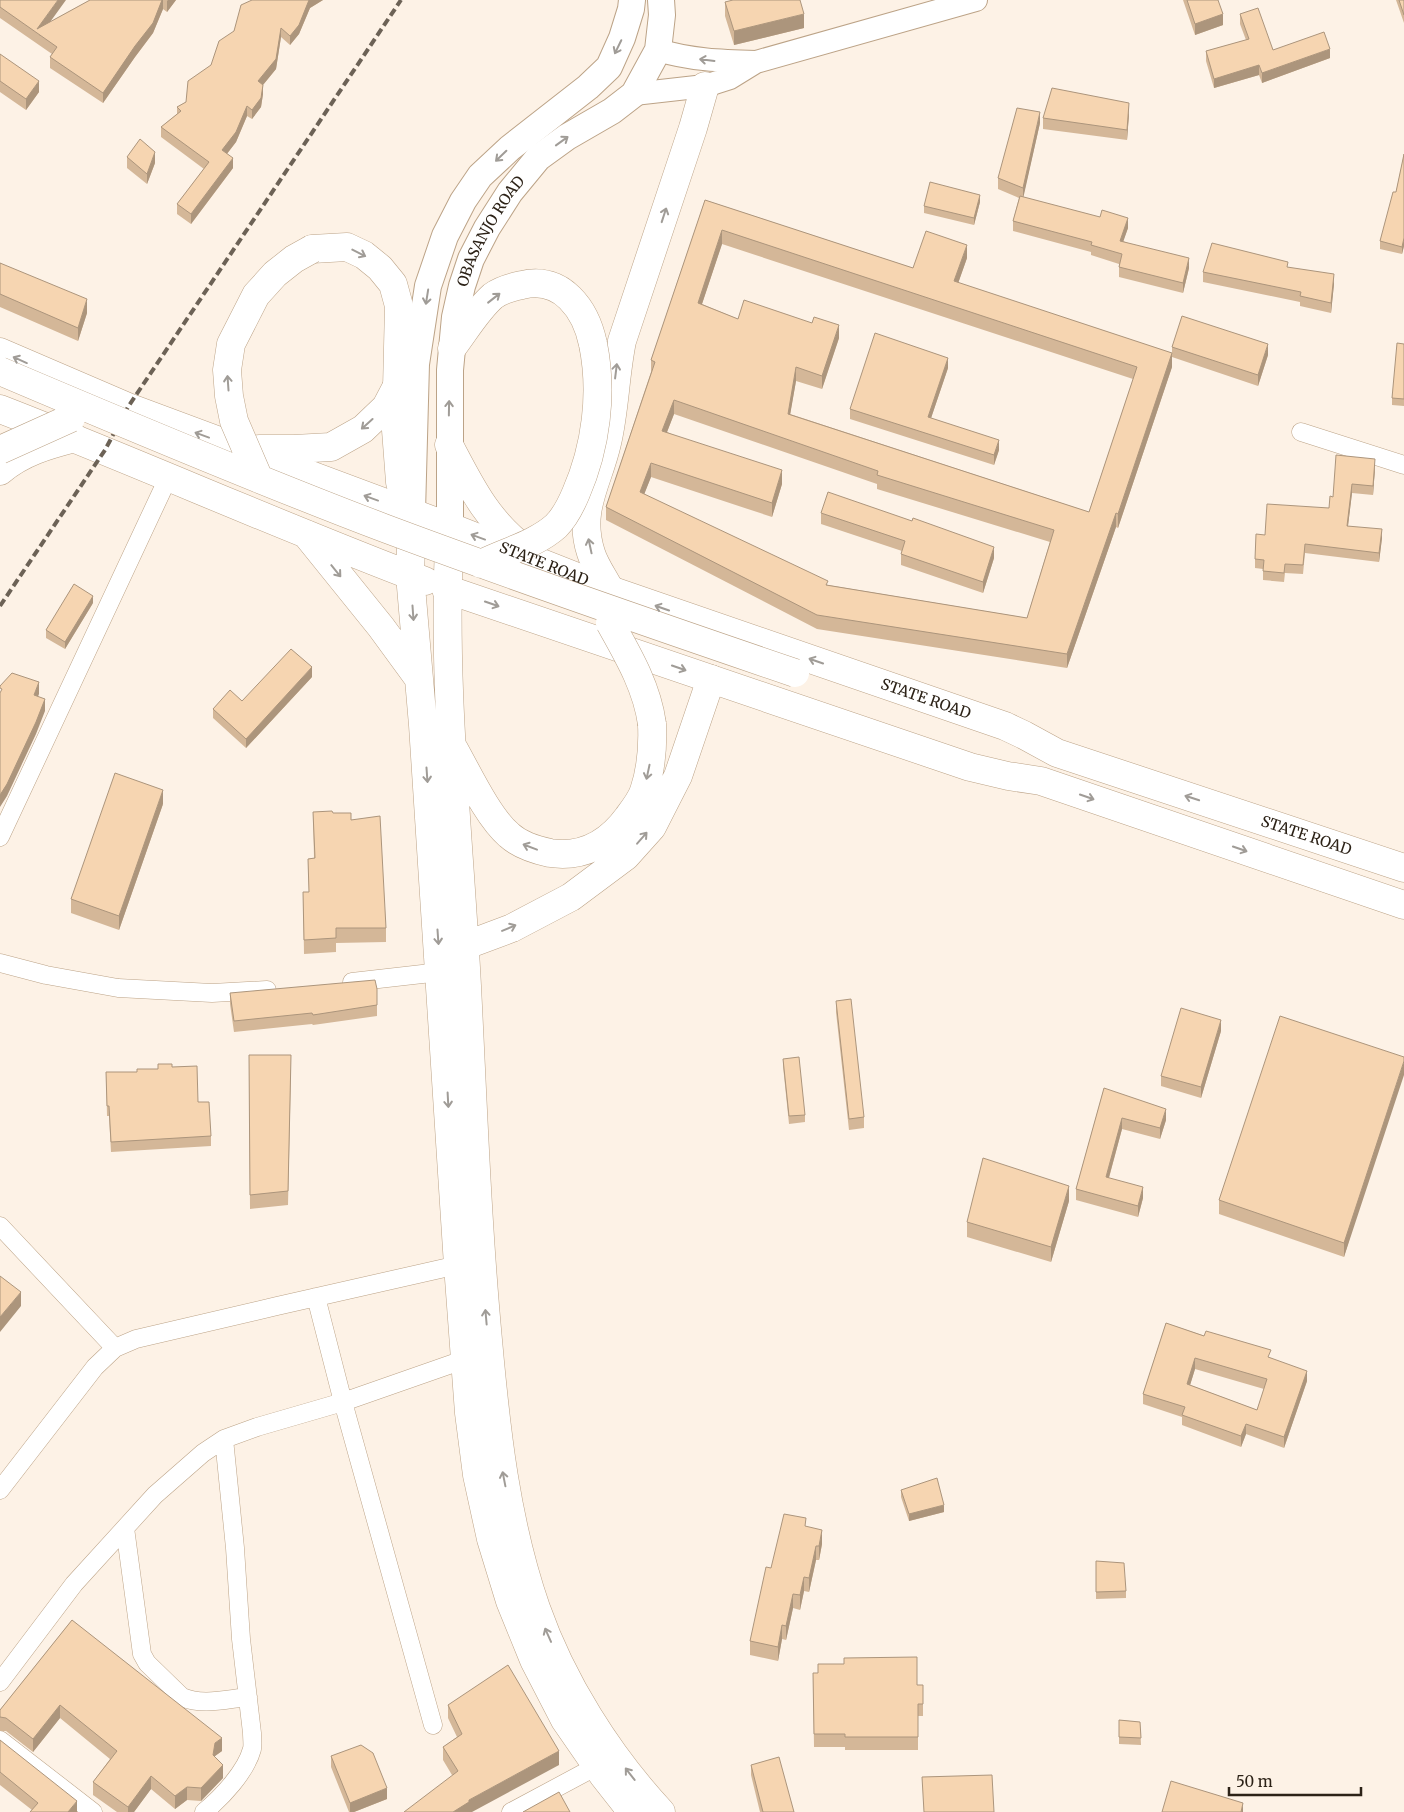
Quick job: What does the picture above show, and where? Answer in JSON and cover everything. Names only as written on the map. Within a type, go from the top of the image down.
[{"type":"main road","points":[[632,0],[622,38],[609,66],[588,86],[510,148],[480,176],[463,201],[445,236],[428,286],[416,364],[410,575],[424,735],[458,1266],[469,1413],[477,1475],[490,1539],[510,1601],[534,1660],[565,1720],[632,1812]]},
{"type":"main road","name":"OBASANJO ROAD","points":[[450,526],[450,370],[455,317],[471,258],[510,192],[538,158],[567,137],[612,111],[634,94],[658,50],[662,15],[661,0]]},
{"type":"main road","points":[[610,590],[591,554],[586,531],[586,508],[607,443],[622,341],[693,128],[705,86]]},
{"type":"main road","points":[[259,479],[234,421],[232,412],[227,370],[231,344],[256,295],[275,274],[294,258],[312,249],[347,247],[364,255],[380,268],[392,284],[399,306],[396,430],[400,482],[404,498],[412,512]]},
{"type":"main road","points":[[452,348],[494,296],[512,287],[528,283],[542,284],[560,290],[571,298],[583,313],[590,332],[597,364],[595,426],[589,455],[568,509],[556,526],[534,540],[481,564]]},
{"type":"main road","name":"STATE ROAD","points":[[0,352],[128,407],[450,526],[610,590],[1005,726],[1057,753],[1404,868]]},
{"type":"main road","points":[[0,371],[259,479],[793,680],[858,711],[1040,781],[1404,905]]},
{"type":"main road","points":[[236,448],[294,449],[331,447],[363,429],[386,407],[397,386]]},
{"type":"main road","points":[[0,388],[168,478],[410,575],[970,767],[1040,781]]},
{"type":"main road","points":[[0,409],[73,428],[465,576],[793,680],[1057,753]]},
{"type":"main road","points":[[0,450],[73,428]]},
{"type":"main road","points":[[0,471],[8,464],[73,428]]},
{"type":"main road","points":[[449,445],[477,498],[488,514],[508,536],[546,564]]},
{"type":"main road","points":[[450,526],[446,588],[450,742],[467,981],[480,1256],[492,1390],[503,1477],[518,1548],[536,1609],[563,1669],[599,1735],[661,1812]]},
{"type":"main road","points":[[305,533],[381,627],[418,679]]},
{"type":"main road","points":[[450,742],[496,822],[510,836],[525,846],[562,855],[595,848],[607,840],[621,827],[634,810],[644,792],[653,740],[650,712],[636,671],[610,623]]},
{"type":"main road","points":[[464,946],[512,928],[571,897],[626,856],[652,827],[678,776],[711,679]]},
{"type":"street","points":[[634,94],[705,86],[730,78],[756,62],[976,0]]},
{"type":"street","points":[[658,50],[675,55],[716,61],[756,62]]},
{"type":"street","points":[[1301,432],[1404,465]]},
{"type":"street","points":[[0,837],[168,478]]},
{"type":"street","points":[[0,963],[46,975],[118,988],[212,993],[285,989]]},
{"type":"street","points":[[333,984],[440,972]]},
{"type":"street","points":[[0,1226],[115,1348]]},
{"type":"street","points":[[1,1489],[96,1367],[115,1348],[136,1339],[458,1266]]},
{"type":"street","points":[[316,1297],[342,1402],[433,1726]]},
{"type":"street","points":[[0,1682],[74,1584],[155,1495],[203,1453],[224,1439],[257,1427],[342,1402],[466,1359]]},
{"type":"street","points":[[204,1812],[221,1798],[245,1765],[252,1749],[224,1439]]},
{"type":"street","points":[[125,1528],[142,1654],[147,1663],[182,1697],[189,1700],[200,1702],[248,1697]]},
{"type":"street","points":[[0,1740],[93,1812]]},
{"type":"street","points":[[511,1812],[597,1766]]},
{"type":"building","points":[[0,0],[58,0],[37,29],[90,0],[162,0],[153,23],[103,93],[50,57],[57,47],[0,7]]},
{"type":"building","points":[[252,0],[309,0],[299,25],[290,36],[281,28],[276,59],[258,81],[263,85],[261,98],[252,110],[247,106],[236,132],[222,150],[233,158],[191,214],[177,204],[209,162],[161,127],[181,111],[177,107],[186,102],[188,81],[211,65],[219,41],[234,31],[241,5]]},
{"type":"building","points":[[733,0],[800,0],[804,14],[734,31],[725,2]]},
{"type":"building","points":[[1187,0],[1218,0],[1223,14],[1195,24]]},
{"type":"building","points":[[1399,0],[1404,0],[1404,15]]},
{"type":"building","points":[[1258,8],[1273,50],[1324,32],[1330,49],[1262,73],[1259,65],[1214,79],[1206,51],[1249,39],[1240,14]]},
{"type":"building","points":[[0,54],[39,81],[26,99],[0,81]]},
{"type":"building","points":[[1052,88],[1129,103],[1127,130],[1043,118]]},
{"type":"building","points":[[1017,108],[1040,112],[1023,188],[998,178]]},
{"type":"building","points":[[140,139],[155,152],[147,174],[127,157]]},
{"type":"building","points":[[1404,154],[1404,238],[1402,247],[1380,241],[1393,192],[1396,192]]},
{"type":"building","points":[[930,182],[980,195],[974,218],[924,206]]},
{"type":"building","points":[[1020,196],[1100,217],[1102,210],[1128,218],[1120,241],[1189,258],[1183,283],[1119,267],[1122,254],[1091,245],[1092,242],[1013,221]]},
{"type":"building","points":[[705,200],[913,268],[926,231],[967,245],[954,281],[1172,353],[1118,514],[1116,513],[1067,654],[817,615],[606,507],[655,362],[651,360]],"holes":[[[722,230],[1137,367],[1089,512],[788,414],[796,367],[822,376],[839,325],[814,317],[812,323],[744,300],[738,319],[698,303]],[[674,400],[878,471],[877,475],[1054,530],[1027,618],[826,585],[828,581],[640,492],[651,463],[772,503],[782,470],[662,431]]]},
{"type":"building","points":[[1212,243],[1288,262],[1287,267],[1334,274],[1331,303],[1300,296],[1301,292],[1203,272]]},
{"type":"building","points":[[0,263],[87,299],[78,328],[0,294]]},
{"type":"building","points":[[1182,316],[1268,344],[1258,375],[1172,347]]},
{"type":"building","points":[[875,333],[948,358],[928,417],[999,440],[994,455],[850,409]]},
{"type":"building","points":[[1397,343],[1404,344],[1404,399],[1392,398]]},
{"type":"building","points":[[1336,455],[1375,459],[1373,486],[1352,484],[1347,526],[1382,529],[1379,553],[1305,544],[1303,565],[1285,564],[1284,573],[1263,571],[1264,560],[1255,559],[1256,534],[1265,535],[1267,504],[1329,508],[1330,496],[1333,497]]},
{"type":"building","points":[[828,492],[912,521],[913,518],[994,547],[983,582],[901,554],[905,541],[821,513]]},
{"type":"building","points":[[74,584],[93,596],[65,642],[46,630]]},
{"type":"building","points":[[291,649],[312,667],[246,739],[213,709],[230,690],[242,701]]},
{"type":"building","points":[[12,673],[39,682],[34,695],[45,699],[7,784],[0,795],[0,693],[2,689],[0,686]]},
{"type":"building","points":[[115,773],[163,790],[119,916],[71,899]]},
{"type":"building","points":[[332,811],[333,813],[351,813],[351,820],[380,816],[386,928],[336,928],[336,938],[304,940],[303,892],[309,892],[308,859],[315,858],[313,812]]},
{"type":"building","points":[[375,980],[377,1005],[313,1015],[312,1013],[234,1021],[230,993]]},
{"type":"building","points":[[851,999],[864,1117],[849,1119],[836,1001]]},
{"type":"building","points":[[1181,1008],[1221,1020],[1201,1087],[1161,1076]]},
{"type":"building","points":[[1280,1016],[1404,1057],[1344,1243],[1219,1200]]},
{"type":"building","points":[[249,1055],[291,1055],[288,1191],[250,1195]]},
{"type":"building","points":[[799,1057],[805,1115],[789,1116],[783,1059]]},
{"type":"building","points":[[158,1064],[172,1064],[172,1067],[197,1066],[198,1102],[209,1102],[211,1136],[111,1142],[106,1072],[137,1072],[137,1069],[158,1069]]},
{"type":"building","points":[[1104,1088],[1166,1109],[1160,1128],[1122,1118],[1106,1177],[1143,1187],[1138,1206],[1076,1189]]},
{"type":"building","points":[[983,1158],[1069,1186],[1051,1247],[967,1222]]},
{"type":"building","points":[[0,1276],[21,1292],[0,1317]]},
{"type":"building","points":[[1166,1323],[1204,1336],[1206,1331],[1271,1350],[1268,1357],[1307,1371],[1284,1437],[1246,1424],[1241,1436],[1182,1415],[1185,1407],[1143,1394]],"holes":[[[1195,1358],[1267,1379],[1257,1410],[1187,1384]]]},
{"type":"building","points":[[937,1478],[944,1505],[909,1514],[901,1490]]},
{"type":"building","points":[[784,1514],[806,1518],[805,1526],[822,1530],[819,1546],[816,1546],[809,1578],[804,1577],[800,1595],[793,1594],[786,1626],[782,1625],[778,1647],[750,1641],[766,1567],[771,1568]]},
{"type":"building","points":[[1096,1561],[1124,1563],[1126,1591],[1096,1592]]},
{"type":"building","points":[[72,1620],[222,1738],[215,1743],[213,1755],[223,1765],[201,1788],[187,1787],[175,1796],[151,1776],[128,1807],[93,1782],[117,1751],[60,1705],[33,1739],[6,1718],[0,1717],[0,1710]]},
{"type":"building","points":[[917,1657],[917,1685],[923,1685],[923,1704],[918,1704],[918,1737],[845,1737],[845,1734],[814,1734],[813,1673],[818,1673],[818,1664],[844,1664],[844,1658]]},
{"type":"building","points":[[508,1665],[559,1751],[469,1800],[469,1802],[453,1812],[404,1812],[458,1771],[443,1747],[462,1734],[448,1705]]},
{"type":"building","points":[[1119,1720],[1140,1722],[1141,1738],[1119,1737]]},
{"type":"building","points":[[0,1740],[77,1801],[68,1812],[30,1812],[38,1803],[0,1772]]},
{"type":"building","points":[[361,1745],[373,1753],[387,1788],[350,1803],[331,1756]]},
{"type":"building","points":[[779,1757],[794,1812],[763,1812],[751,1765]]},
{"type":"building","points":[[992,1775],[994,1812],[924,1812],[922,1777]]},
{"type":"building","points":[[1171,1781],[1243,1803],[1241,1812],[1162,1812]]},
{"type":"building","points":[[559,1792],[570,1812],[523,1812]]},
{"type":"railway","points":[[0,606],[105,450],[128,407],[401,0]]}]
